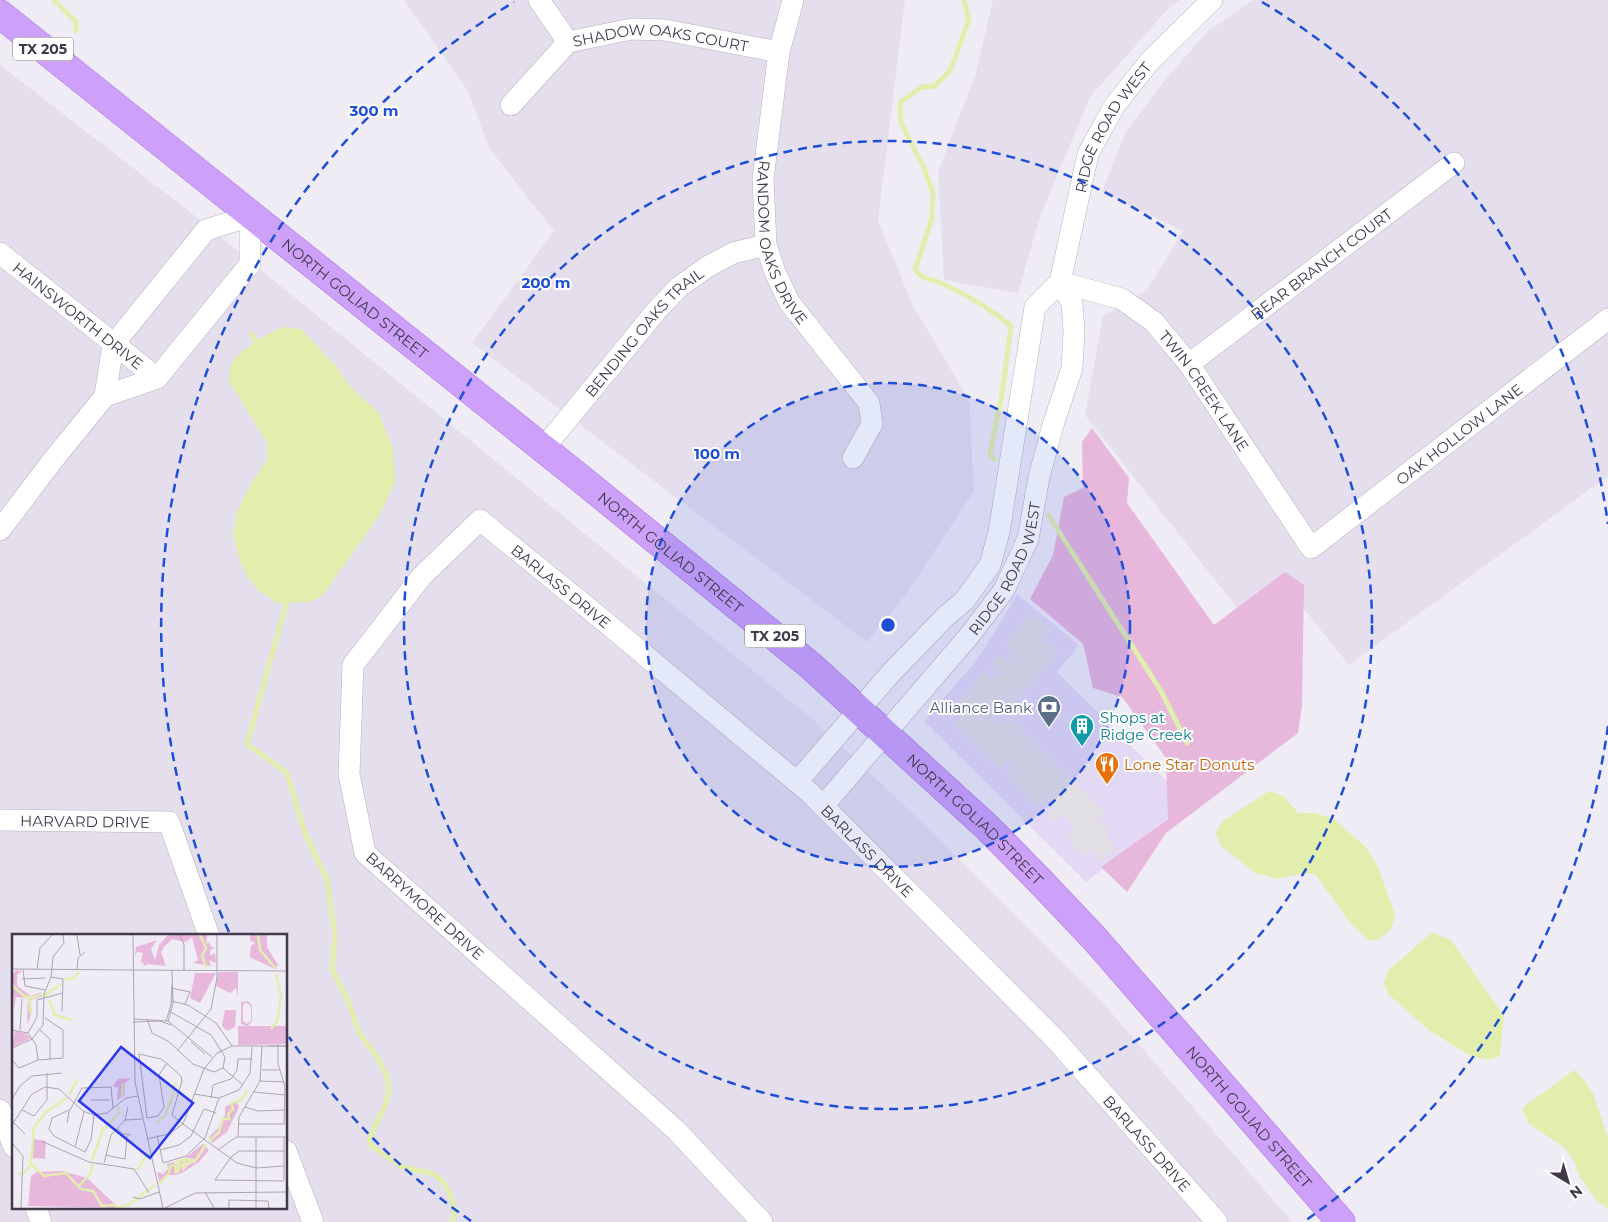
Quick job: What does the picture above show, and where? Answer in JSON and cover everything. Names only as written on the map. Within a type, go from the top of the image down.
[{"type":"main road","name":"NORTH GOLIAD STREET","points":[[0,14],[250,216],[543,448],[811,666],[988,828],[1095,939],[1341,1222]]},
{"type":"street","points":[[539,0],[568,42]]},
{"type":"street","name":"RANDOM OAKS DRIVE","points":[[793,0],[779,52],[763,179],[766,246],[775,272],[789,302],[869,403],[872,424],[853,458]]},
{"type":"street","name":"RIDGE ROAD WEST","points":[[797,782],[890,674],[946,616],[964,601],[990,565],[999,532],[1035,306],[1060,282],[1088,154],[1115,105],[1149,62],[1212,0]]},
{"type":"street","name":"SHADOW OAKS COURT","points":[[510,105],[568,42],[632,29],[665,30],[779,52]]},
{"type":"street","name":"BEAR BRANCH COURT","points":[[1188,364],[1454,163]]},
{"type":"street","points":[[0,530],[105,396],[113,345],[206,230],[250,216],[250,264],[157,378],[105,396]]},
{"type":"street","name":"BENDING OAKS TRAIL","points":[[543,448],[679,287],[707,267],[733,253],[766,246]]},
{"type":"street","name":"HAINSWORTH DRIVE","points":[[0,253],[113,345],[157,378]]},
{"type":"street","name":"RIDGE ROAD WEST","points":[[823,806],[970,636],[1004,590],[1028,539],[1046,451],[1072,368],[1074,331],[1072,303],[1060,282]]},
{"type":"street","name":"TWIN CREEK LANE","points":[[1060,282],[1122,299],[1154,322],[1188,364],[1311,548]]},
{"type":"street","name":"OAK HOLLOW LANE","points":[[1311,548],[1608,319]]},
{"type":"street","name":"BARLASS DRIVE","points":[[480,520],[604,621],[797,782],[823,806],[1055,1039],[1217,1222]]},
{"type":"street","name":"BARRYMORE DRIVE","points":[[480,520],[421,577],[353,665],[349,774],[364,854],[676,1130],[762,1222]]},
{"type":"street","points":[[964,601],[985,616]]},
{"type":"street","name":"HARVARD DRIVE","points":[[0,820],[169,822],[209,934]]},
{"type":"street","points":[[0,1110],[12,1143]]},
{"type":"street","points":[[288,1155],[313,1222]]},
{"type":"street","points":[[37,1210],[41,1222]]},
{"type":"shaded area","points":[[404,0],[905,0],[878,220],[912,304],[969,400],[974,491],[906,594],[867,642],[472,343],[554,231],[489,148],[468,91]]},
{"type":"shaded area","points":[[993,0],[1180,0],[1167,10],[1090,97],[1040,217],[1018,293],[944,280],[938,172],[976,73]]},
{"type":"shaded area","points":[[1253,0],[1608,0],[1608,476],[1349,665],[1279,578],[1237,608],[1085,415],[1103,316],[1147,290],[1183,231],[1102,192],[1125,134],[1165,80],[1207,32]]},
{"type":"shaded area","points":[[0,65],[190,212],[817,723],[910,811],[1097,996],[1292,1222],[0,1222]]},
{"type":"shaded area","points":[[283,327],[301,329],[335,365],[350,386],[379,413],[393,449],[395,482],[379,516],[322,596],[310,602],[277,603],[259,591],[247,576],[240,561],[233,535],[236,514],[251,483],[267,460],[267,443],[229,381],[231,364],[239,354],[259,339]]},
{"type":"shaded area","points":[[1092,428],[1129,478],[1127,503],[1214,625],[1285,572],[1304,585],[1302,706],[1298,733],[1166,833],[1127,892],[1101,867],[1168,819],[1166,758],[1122,697],[1093,688],[1083,644],[1030,599],[1053,555],[1064,497],[1083,488],[1082,442]]},
{"type":"shaded area","points":[[1017,594],[1079,645],[1057,672],[1188,802],[1086,882],[924,721],[976,661]]},
{"type":"shaded area","points":[[1031,613],[1051,629],[1043,638],[1043,641],[1058,653],[1012,706],[1002,699],[994,710],[994,719],[999,725],[1009,716],[1106,813],[1096,824],[1105,826],[1109,835],[1106,838],[1114,848],[1099,861],[1090,849],[1082,855],[1068,840],[1073,831],[1072,826],[1062,813],[1051,822],[1047,817],[1055,807],[1047,799],[1037,807],[1005,774],[1012,767],[1008,760],[998,768],[954,724],[962,715],[954,708],[984,672],[993,679],[999,675],[999,672],[990,665],[998,655],[1009,661],[1011,653],[1005,643]]},
{"type":"shaded area","points":[[1269,791],[1284,796],[1298,813],[1314,813],[1334,819],[1367,848],[1378,867],[1395,915],[1391,929],[1378,940],[1368,940],[1350,923],[1315,874],[1303,873],[1278,879],[1255,873],[1220,845],[1216,832],[1223,821]]},
{"type":"shaded area","points":[[1432,932],[1451,940],[1504,1016],[1500,1056],[1488,1060],[1471,1056],[1430,1031],[1388,994],[1384,982],[1389,970]]},
{"type":"shaded area","points":[[1574,1070],[1593,1093],[1608,1138],[1608,1209],[1596,1200],[1579,1176],[1574,1161],[1564,1147],[1529,1124],[1522,1109]]},
{"type":"waterway","points":[[54,0],[76,22],[76,31]]},
{"type":"waterway","points":[[964,0],[969,19],[951,69],[934,86],[922,87],[900,102],[901,123],[924,168],[933,193],[932,218],[915,270],[924,278],[943,284],[970,298],[1011,326],[1002,394],[990,454],[994,459]]},
{"type":"waterway","points":[[251,334],[259,346]]},
{"type":"waterway","points":[[1049,516],[1161,691],[1187,743]]},
{"type":"waterway","points":[[288,597],[247,744],[287,773],[305,833],[327,880],[335,936],[332,969],[349,1003],[359,1033],[375,1054],[387,1076],[389,1091],[386,1103],[370,1137],[370,1145],[400,1165],[436,1176],[450,1193],[453,1208],[452,1222]]},
{"type":"place","name":"Alliance Bank","points":[[1049,728]]},
{"type":"place","name":"Shops at Ridge Creek","points":[[1082,747]]},
{"type":"place","name":"Lone Star Donuts","points":[[1107,785]]}]
